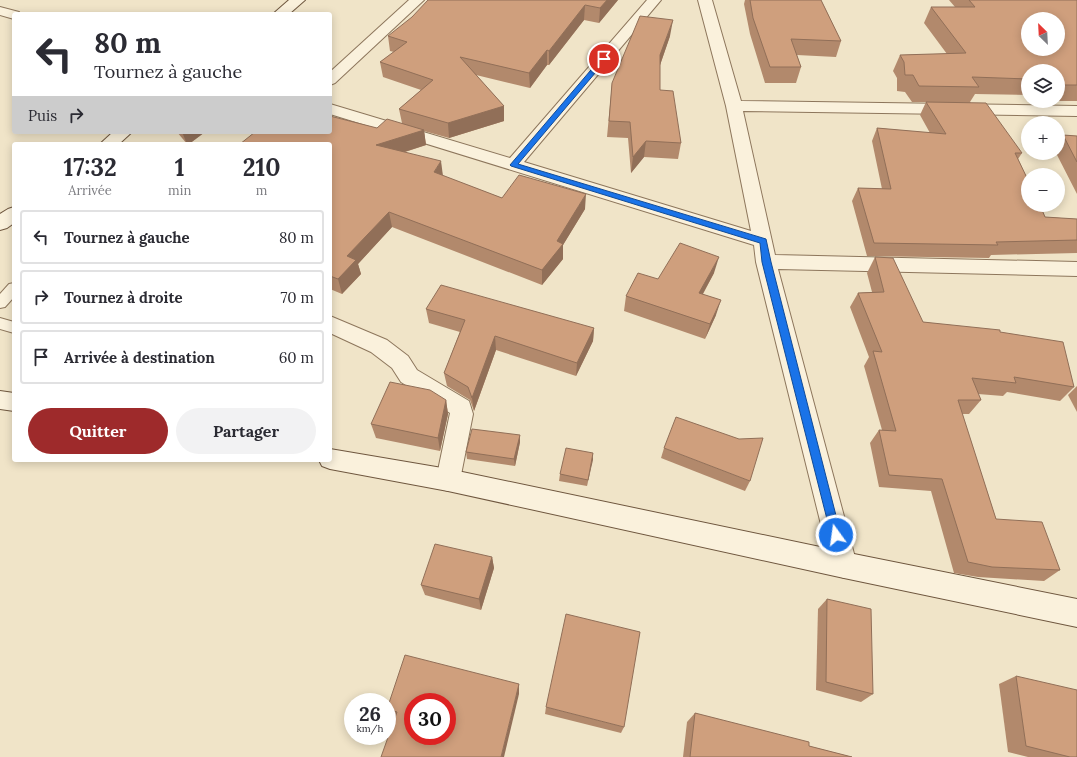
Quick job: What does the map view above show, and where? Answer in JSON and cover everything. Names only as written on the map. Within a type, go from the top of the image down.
[{"type":"street","points":[[283,12],[298,0]]},
{"type":"street","points":[[332,78],[417,0]]},
{"type":"street","points":[[513,165],[654,0]]},
{"type":"street","points":[[705,0],[734,106],[763,241],[766,262],[844,565]]},
{"type":"street","points":[[0,11],[12,14]]},
{"type":"street","points":[[734,106],[1077,111]]},
{"type":"street","points":[[332,110],[763,241]]},
{"type":"street","points":[[111,142],[121,134]]},
{"type":"street","points":[[0,224],[12,215]]},
{"type":"street","points":[[766,262],[1077,269]]},
{"type":"street","points":[[332,325],[379,346],[400,362],[409,376],[461,408],[462,414],[448,480]]},
{"type":"street","points":[[0,400],[12,402]]},
{"type":"street","points":[[332,459],[448,480],[844,565],[1077,613]]},
{"type":"lane","points":[[0,303],[12,290]]},
{"type":"lane","points":[[0,323],[12,327]]},
{"type":"building","points":[[428,0],[607,0],[600,8],[585,5],[549,51],[547,50],[529,73],[460,57],[504,106],[448,123],[399,109],[433,80],[380,62],[407,42],[388,36],[412,17]]},
{"type":"building","points":[[750,0],[821,0],[841,41],[791,39],[801,67],[770,67],[753,18]]},
{"type":"building","points":[[969,0],[1077,0],[1077,85],[1065,85],[1065,64],[1021,64],[1021,79],[972,77],[979,87],[919,86],[913,75],[905,75],[904,62],[900,55],[966,53],[931,7],[975,7]]},
{"type":"building","points":[[640,16],[673,20],[660,55],[660,90],[673,91],[681,143],[646,141],[633,157],[630,122],[609,121],[612,83]]},
{"type":"building","points":[[926,102],[986,103],[1021,152],[1021,153],[1015,153],[1022,168],[1021,168],[1021,212],[1043,212],[1045,217],[1077,219],[1077,240],[996,242],[998,245],[874,243],[858,188],[891,189],[877,128],[946,134]]},
{"type":"building","points":[[332,117],[377,128],[387,119],[424,130],[376,145],[441,161],[434,172],[502,198],[519,175],[586,194],[557,241],[563,244],[542,270],[389,212],[347,256],[356,260],[338,279],[332,277],[332,142],[242,142],[252,134],[332,134]]},
{"type":"building","points":[[1065,135],[1077,136],[1077,162],[1065,139]]},
{"type":"building","points":[[680,243],[719,257],[699,293],[721,300],[710,324],[626,296],[638,273],[658,279]]},
{"type":"building","points":[[875,257],[893,258],[923,322],[1000,330],[1000,332],[1063,342],[1074,387],[1014,377],[1016,383],[972,378],[981,400],[958,400],[996,519],[1042,522],[1060,570],[992,567],[968,562],[942,479],[889,475],[879,430],[896,431],[873,351],[882,352],[858,293],[884,292]]},
{"type":"building","points":[[441,285],[594,328],[577,363],[495,336],[472,398],[468,387],[444,373],[465,320],[426,309]]},
{"type":"building","points":[[390,382],[430,390],[446,400],[438,438],[371,424]]},
{"type":"building","points":[[676,417],[739,439],[763,438],[750,481],[664,448]]},
{"type":"building","points":[[472,429],[520,435],[514,459],[466,452]]},
{"type":"building","points":[[566,448],[593,453],[588,480],[560,474]]},
{"type":"building","points":[[435,544],[492,557],[479,599],[421,585]]},
{"type":"building","points":[[827,599],[871,609],[873,694],[826,682]]},
{"type":"building","points":[[566,614],[640,632],[624,727],[546,707]]},
{"type":"building","points":[[405,655],[519,684],[501,757],[381,757],[385,745],[396,745],[396,693],[392,693]]},
{"type":"building","points":[[1016,676],[1077,690],[1077,757],[1070,757],[1026,746]]},
{"type":"building","points":[[695,713],[809,742],[809,746],[852,757],[690,757]]},
{"type":"route","points":[[604,59],[513,165],[763,241],[766,262],[836,535]]}]
